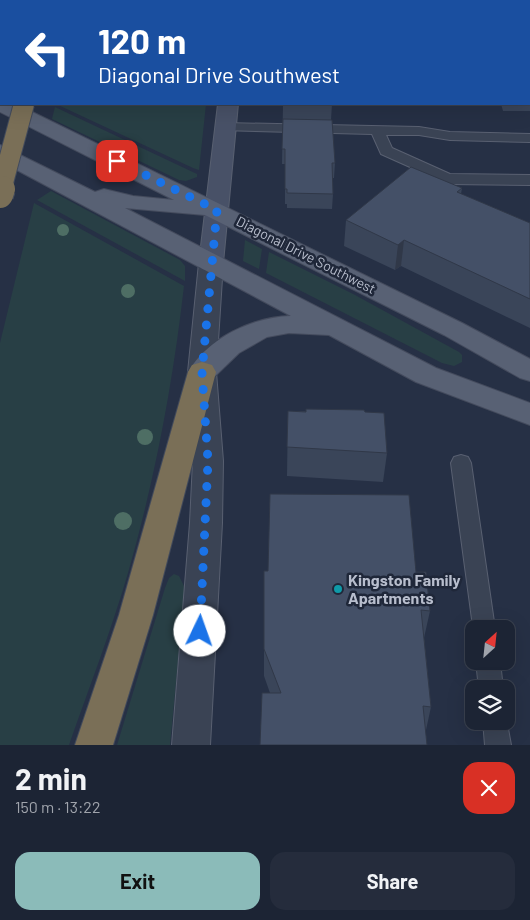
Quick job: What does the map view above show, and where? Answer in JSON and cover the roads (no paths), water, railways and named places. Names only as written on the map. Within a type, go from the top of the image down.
[{"type":"highway","points":[[0,195],[24,105]]},
{"type":"highway","points":[[94,745],[136,615],[202,372]]},
{"type":"main road","name":"Diagonal Drive Southwest","points":[[2,105],[217,210],[453,329],[530,371]]},
{"type":"main road","points":[[211,263],[228,105]]},
{"type":"main road","points":[[0,152],[426,375],[530,414]]},
{"type":"main road","points":[[54,180],[133,203],[217,210]]},
{"type":"main road","points":[[202,372],[219,353],[236,339],[260,330],[298,325],[340,330]]},
{"type":"street","points":[[192,745],[208,461],[202,372],[211,263]]},
{"type":"lane","points":[[225,127],[419,131],[450,136],[530,138]]},
{"type":"lane","points":[[377,130],[386,151],[448,179],[530,180]]},
{"type":"lane","points":[[461,463],[482,620]]},
{"type":"lane","points":[[496,730],[498,745]]},
{"type":"place","name":"Kingston Family Apartments","points":[[338,589]]}]
